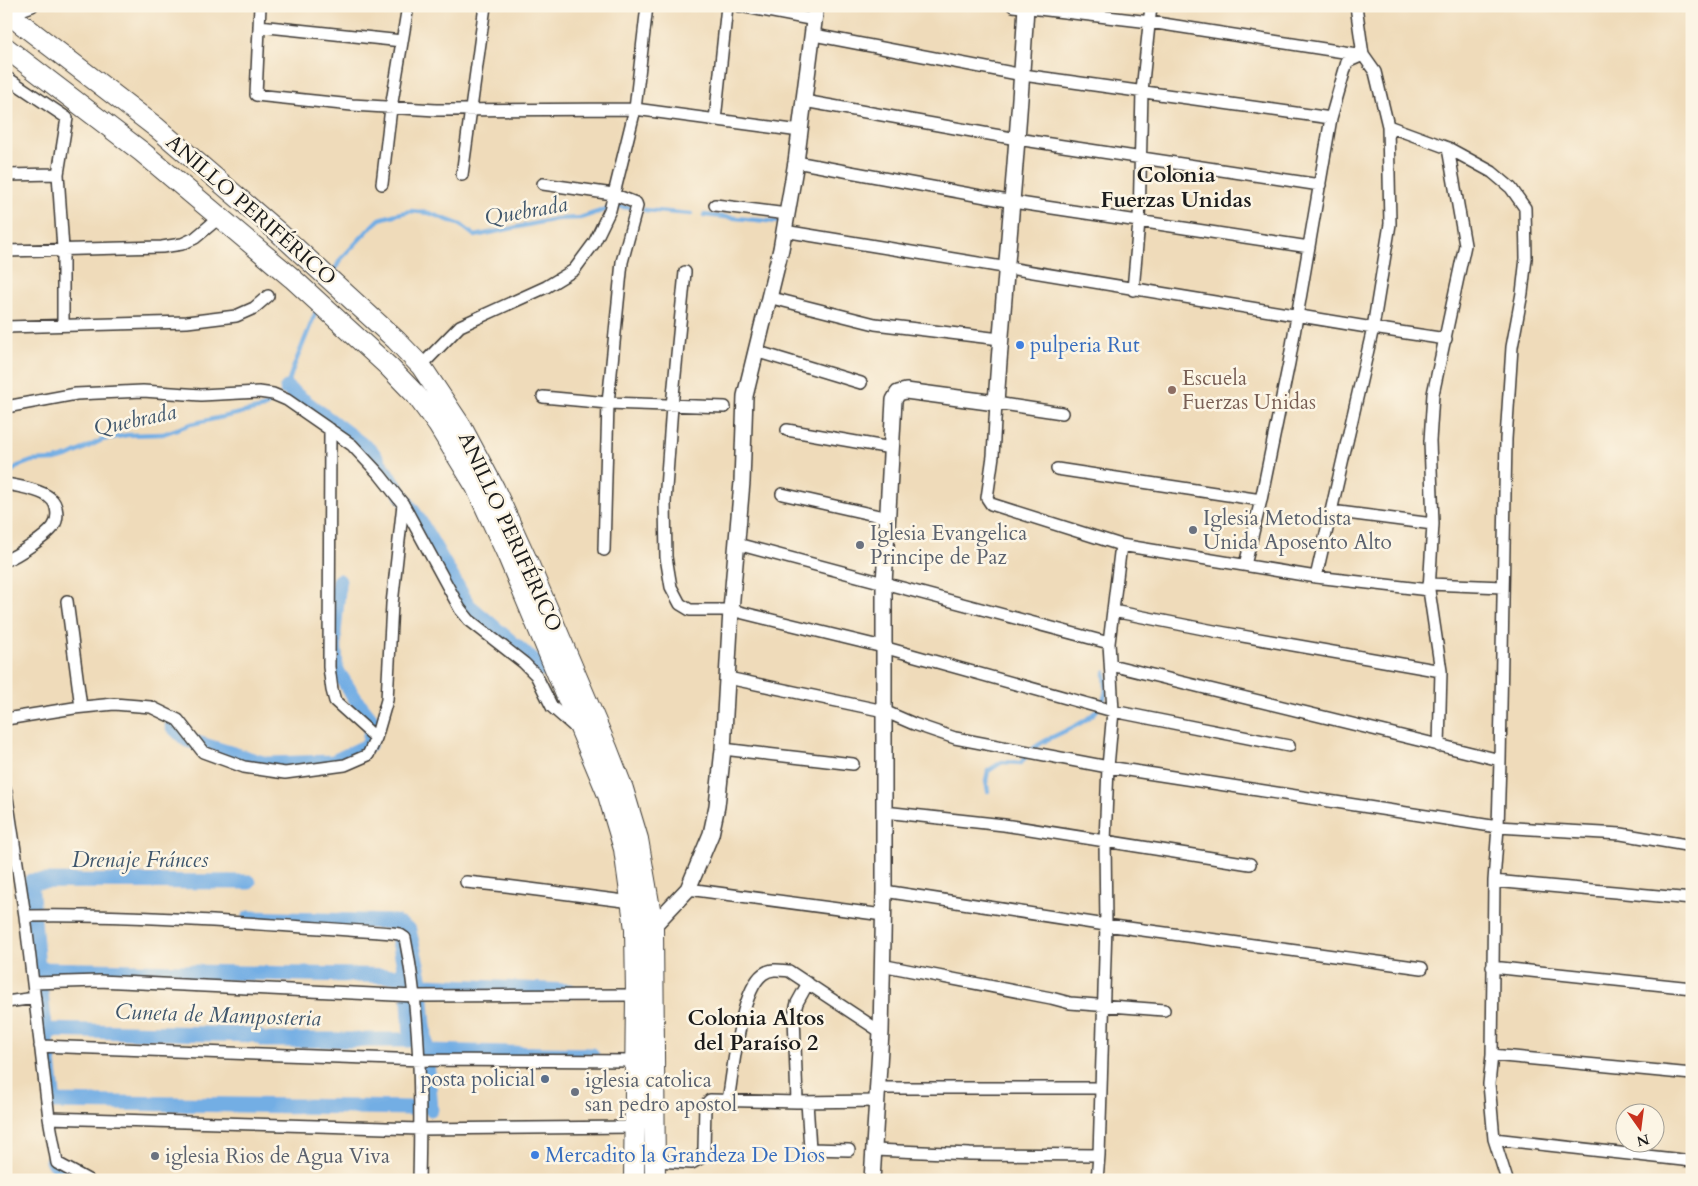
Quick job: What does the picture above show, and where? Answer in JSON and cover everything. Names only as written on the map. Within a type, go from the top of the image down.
[{"type":"highway","name":"ANILLO PERIFÉRICO","points":[[8,13],[157,128],[262,218],[396,340],[421,366],[461,426],[494,488],[529,565],[607,748],[623,789],[638,839],[655,1170]]},
{"type":"highway","name":"ANILLO PERIFÉRICO","points":[[6,48],[142,152],[292,278],[389,367],[416,395],[438,425],[476,487],[507,554],[610,804],[624,849],[632,902],[644,927],[636,995],[634,1180]]},
{"type":"street","points":[[8,13],[32,6]]},
{"type":"street","points":[[260,6],[256,94],[391,108],[472,110],[635,109],[800,131]]},
{"type":"street","points":[[382,184],[391,108],[408,6]]},
{"type":"street","points":[[462,175],[485,6]]},
{"type":"street","points":[[421,366],[460,326],[546,287],[574,270],[594,243],[610,210],[612,194],[635,109],[647,6]]},
{"type":"street","points":[[715,120],[727,6]]},
{"type":"street","points":[[740,6],[815,20],[1023,75],[1332,118]]},
{"type":"street","points":[[1133,290],[1139,222],[1142,91],[1151,6]]},
{"type":"street","points":[[1316,577],[1373,328],[1390,224],[1388,126],[1376,72],[1363,55],[1356,6]]},
{"type":"street","points":[[1363,55],[1150,22],[1021,7],[1023,75],[1013,202],[1005,268],[992,456],[987,498],[991,504],[1120,545],[1316,577],[1429,587],[1502,587]]},
{"type":"street","points":[[644,927],[688,889],[711,834],[717,806],[723,749],[731,610],[742,482],[745,396],[784,231],[796,162],[815,20]]},
{"type":"street","points":[[259,26],[402,41]]},
{"type":"street","points":[[1245,565],[1261,500],[1298,316],[1332,118],[1347,62],[1363,55]]},
{"type":"street","points":[[6,77],[67,118],[58,174],[63,249],[63,325]]},
{"type":"street","points":[[804,101],[1017,139],[1320,185]]},
{"type":"street","points":[[1388,126],[1448,148],[1492,172],[1511,188],[1525,208],[1526,258],[1512,347],[1505,458],[1500,760],[1494,881],[1492,1055],[1489,1084],[1494,1139],[1507,1180]]},
{"type":"street","points":[[1439,746],[1441,671],[1429,587],[1433,524],[1430,441],[1433,394],[1466,245],[1448,148]]},
{"type":"street","points":[[796,162],[1013,202],[1309,247]]},
{"type":"street","points":[[6,175],[58,174]]},
{"type":"street","points":[[543,184],[612,194],[636,203],[637,206],[622,262],[608,403],[604,550]]},
{"type":"street","points":[[714,205],[787,214]]},
{"type":"street","points":[[6,250],[162,247],[182,244],[195,238],[220,217]]},
{"type":"street","points":[[784,231],[1133,290],[1446,338]]},
{"type":"street","points":[[685,272],[665,502],[666,557],[672,587],[680,604],[690,610],[731,610],[883,647],[1110,710],[1289,746]]},
{"type":"street","points":[[6,327],[187,322],[236,316],[254,308],[268,296]]},
{"type":"street","points":[[768,297],[875,324],[1000,339]]},
{"type":"street","points":[[755,352],[861,383]]},
{"type":"street","points":[[6,406],[76,394],[143,391],[201,395],[259,392],[274,394],[287,400],[352,445],[380,475],[403,504],[460,610],[469,620],[524,663],[536,675],[552,707],[581,733]]},
{"type":"street","points":[[872,1180],[881,1032],[884,891],[884,584],[894,400],[898,393],[906,391],[1062,414]]},
{"type":"street","points":[[543,396],[608,403],[725,406]]},
{"type":"street","points":[[330,429],[330,667],[332,690],[335,701],[372,734]]},
{"type":"street","points":[[787,430],[891,448]]},
{"type":"street","points":[[1056,469],[1261,500]]},
{"type":"street","points":[[6,484],[34,491],[50,498],[55,506],[57,518],[53,527],[6,560]]},
{"type":"street","points":[[782,494],[888,518]]},
{"type":"street","points":[[6,720],[81,707],[114,704],[151,707],[178,720],[202,752],[244,767],[285,773],[344,765],[368,755],[372,734],[387,700],[392,604],[403,504]]},
{"type":"street","points":[[1331,512],[1433,524]]},
{"type":"street","points":[[737,544],[1109,643]]},
{"type":"street","points":[[1097,1180],[1106,926],[1105,842],[1111,665],[1109,643],[1120,545]]},
{"type":"street","points":[[67,601],[81,707]]},
{"type":"street","points":[[1113,610],[1214,631],[1441,671]]},
{"type":"street","points":[[1111,665],[1500,760]]},
{"type":"street","points":[[728,678],[884,711],[955,738],[1108,767],[1498,827],[1621,834],[1692,846]]},
{"type":"street","points":[[723,749],[853,764]]},
{"type":"street","points":[[6,790],[32,916],[39,983],[35,998],[49,1118],[57,1163],[88,1180]]},
{"type":"street","points":[[884,812],[1004,825],[1250,864]]},
{"type":"street","points":[[1494,881],[1692,899]]},
{"type":"street","points":[[466,882],[632,902]]},
{"type":"street","points":[[688,889],[883,915]]},
{"type":"street","points":[[884,891],[1106,926],[1422,968]]},
{"type":"street","points":[[32,916],[162,918],[395,933],[405,938],[417,996],[420,1060],[419,1180]]},
{"type":"street","points":[[882,965],[1070,1003],[1164,1010]]},
{"type":"street","points":[[1492,967],[1692,988]]},
{"type":"street","points":[[728,1101],[744,1008],[753,987],[761,975],[769,970],[789,971],[881,1032]]},
{"type":"street","points":[[39,983],[99,981],[417,996],[636,995]]},
{"type":"street","points":[[808,983],[796,1003],[794,1015],[802,1102],[810,1150],[849,1150]]},
{"type":"street","points":[[6,1002],[35,998]]},
{"type":"street","points":[[42,1046],[420,1060],[636,1061]]},
{"type":"street","points":[[1492,1055],[1692,1074]]},
{"type":"street","points":[[655,1170],[692,1163],[701,1158],[704,1149],[706,1105],[710,1100],[802,1102],[878,1094],[1101,1088]]},
{"type":"street","points":[[49,1118],[420,1129],[635,1127]]},
{"type":"street","points":[[1494,1139],[1692,1161]]},
{"type":"street","points":[[874,1150],[970,1154],[1099,1154]]},
{"type":"waterway","name":"Quebrada","points":[[613,206],[632,208]]},
{"type":"waterway","name":"Quebrada","points":[[333,274],[340,260],[372,226],[380,219],[397,214],[411,211],[429,213],[461,225],[475,236],[556,219],[580,218],[607,209]]},
{"type":"waterway","name":"Quebrada","points":[[644,210],[691,214]]},
{"type":"waterway","name":"Quebrada","points":[[704,215],[778,222]]},
{"type":"waterway","name":"Quebrada","points":[[282,392],[287,388],[317,309]]},
{"type":"waterway","name":"Cuneta de Mamposteria","points":[[287,388],[372,452],[419,520],[468,605],[544,670]]},
{"type":"waterway","name":"Quebrada","points":[[6,476],[18,466],[32,461],[55,460],[69,456],[102,440],[127,435],[163,434],[191,424],[263,408],[273,400]]},
{"type":"waterway","points":[[172,726],[187,740],[266,764],[333,762],[369,745],[372,720],[336,669],[334,633],[339,581]]},
{"type":"waterway","points":[[988,791],[986,781],[988,771],[1002,762],[1021,763],[1034,748],[1094,714],[1101,705],[1105,695],[1105,672]]},
{"type":"waterway","name":"Drenaje Fránces","points":[[249,882],[31,881],[38,969],[54,1102],[412,1108]]},
{"type":"waterway","name":"Cuneta de Mamposteria","points":[[38,969],[406,976],[395,922],[249,918]]},
{"type":"waterway","name":"Cuneta de Mamposteria","points":[[395,922],[409,930],[420,977],[431,1109]]},
{"type":"waterway","name":"Cuneta de Mamposteria","points":[[424,985],[570,991]]},
{"type":"waterway","name":"Cuneta de Mamposteria","points":[[45,1030],[255,1035],[264,1040],[411,1040],[409,1001]]},
{"type":"waterway","name":"Cuneta de Mamposteria","points":[[426,1051],[592,1055]]},
{"type":"waterway","points":[[52,1161],[72,1180]]},
{"type":"place","name":"pulperia Rut","points":[[1020,345]]},
{"type":"place","name":"Escuela Fuerzas Unidas","points":[[1172,390]]},
{"type":"place","name":"Iglesia Metodista Unida Aposento Alto","points":[[1193,530]]},
{"type":"place","name":"Iglesia Evangelica Principe de Paz","points":[[860,545]]},
{"type":"place","name":"posta policial","points":[[545,1079]]},
{"type":"place","name":"iglesia catolica san pedro apostol","points":[[575,1092]]},
{"type":"place","name":"Mercadito la Grandeza De Dios","points":[[535,1155]]},
{"type":"place","name":"iglesia Rios de Agua Viva","points":[[155,1156]]},
{"type":"district","name":"Colonia Fuerzas Unidas","points":[[1176,188]]},
{"type":"district","name":"Colonia Altos del Paraíso 2","points":[[756,1030]]}]
